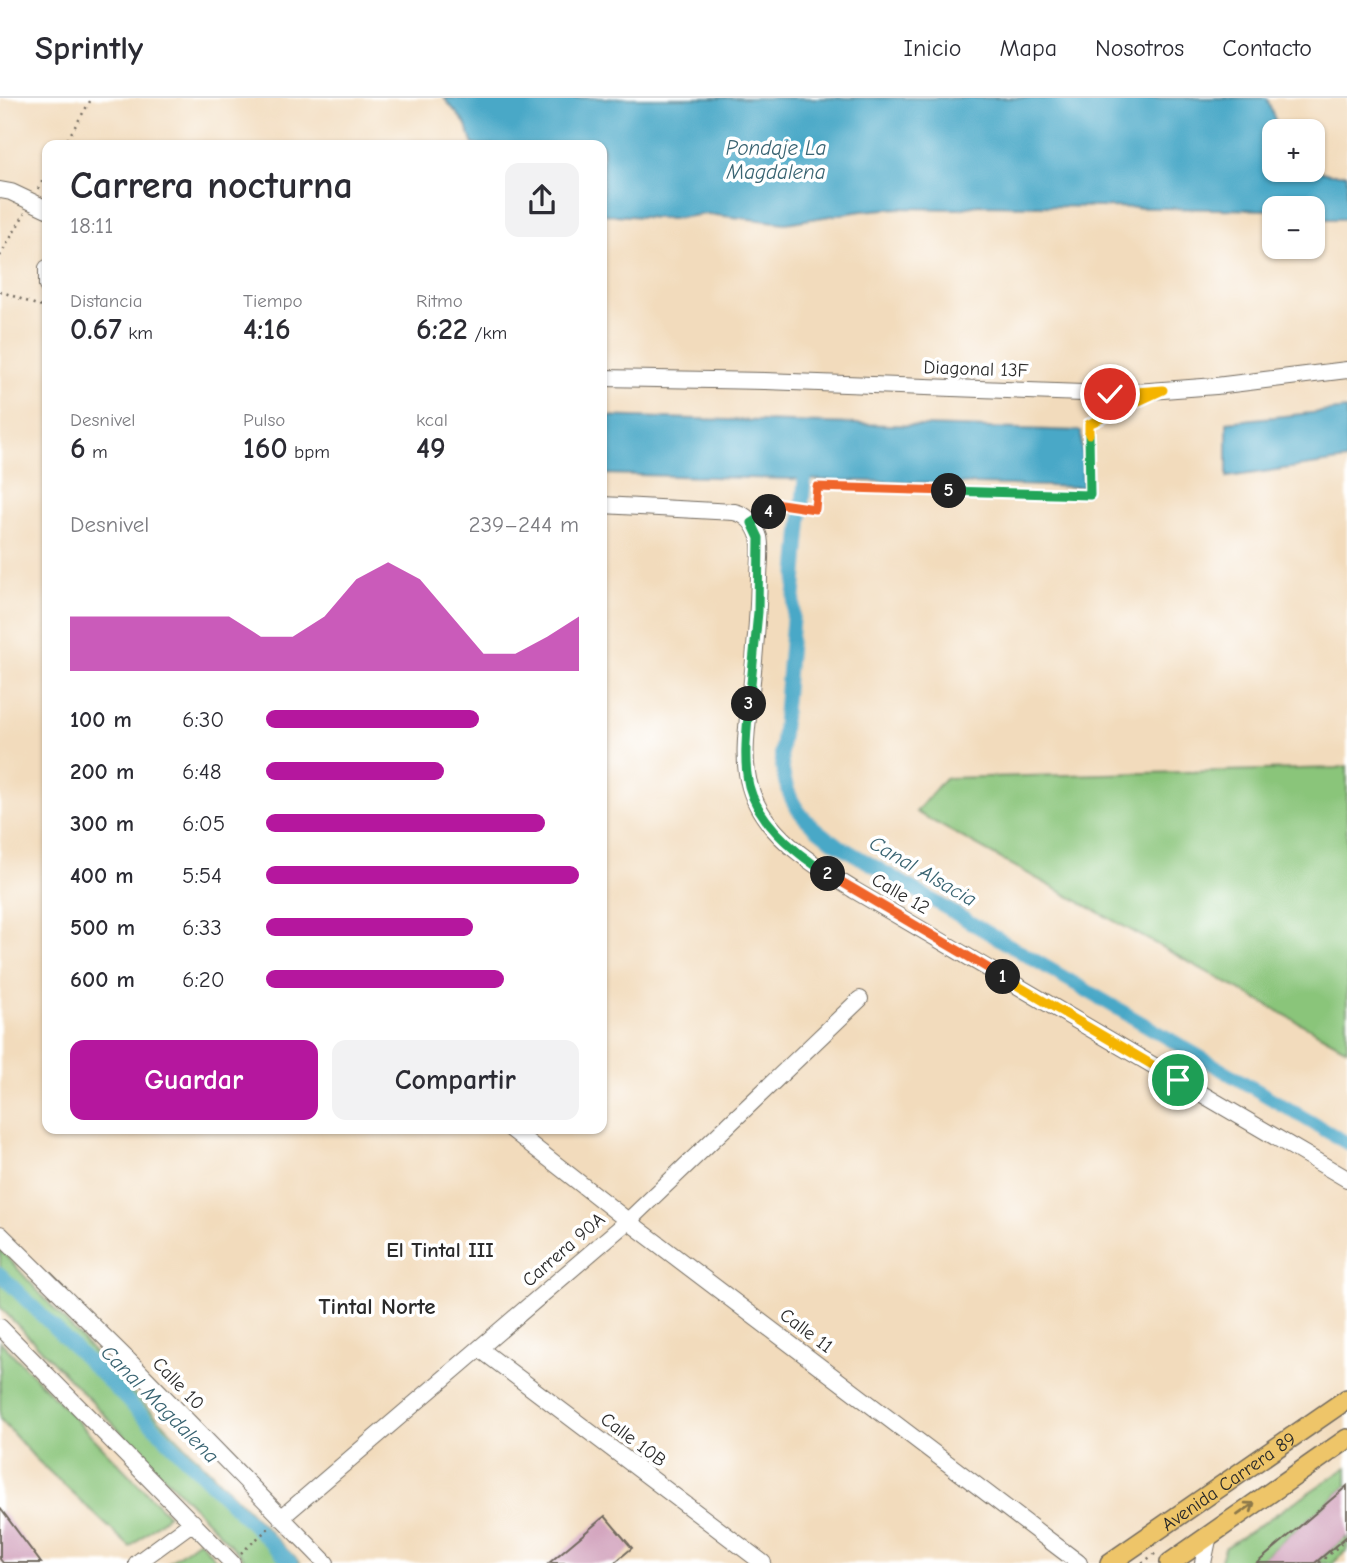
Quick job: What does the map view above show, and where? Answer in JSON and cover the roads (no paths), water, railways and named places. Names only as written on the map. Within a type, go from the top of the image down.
[{"type":"main road","name":"Avenida Carrera 89","points":[[1110,1563],[1347,1399]]},
{"type":"main road","name":"Avenida Carrera 89","points":[[1170,1563],[1347,1439]]},
{"type":"street","points":[[0,190],[12,192],[42,207]]},
{"type":"street","name":"Diagonal 13F","points":[[607,378],[1110,394],[1216,386],[1347,370]]},
{"type":"street","name":"Calle 12","points":[[607,505],[734,512],[741,513],[752,523],[759,538],[758,612],[746,754],[749,786],[761,813],[784,840],[814,865],[854,890],[1347,1179]]},
{"type":"street","name":"Carrera 90A","points":[[281,1518],[628,1221],[860,999]]},
{"type":"street","name":"Calle 11","points":[[517,1134],[1079,1563]]},
{"type":"street","name":"Calle 10","points":[[0,1234],[130,1362],[326,1563]]},
{"type":"street","points":[[0,1327],[232,1563]]},
{"type":"street","name":"Calle 10B","points":[[480,1349],[763,1563]]},
{"type":"street","points":[[137,1563],[193,1522]]},
{"type":"street","points":[[1203,1563],[1209,1535]]},
{"type":"water","name":"Pondaje La Magdalena","points":[[444,98],[1267,98],[1275,119],[1262,119],[1262,182],[1325,182],[1325,173],[1347,174],[1347,219],[1325,219],[1325,196],[1262,196],[1262,210],[978,205],[958,209],[897,208],[862,211],[786,223],[706,214],[671,219],[607,214],[607,140],[471,140],[465,123]]},
{"type":"water","points":[[1347,409],[1347,460],[1227,477],[1227,422]]},
{"type":"water","points":[[607,416],[1081,431],[1083,487],[607,474]]},
{"type":"waterway","name":"Canal Alsacia","points":[[806,462],[781,754],[786,786],[799,811],[818,831],[845,849],[1347,1143]]},
{"type":"waterway","name":"Canal Magdalena","points":[[0,1274],[291,1563]]},
{"type":"district","name":"El Tintal III","points":[[440,1250]]},
{"type":"district","name":"Tintal Norte","points":[[377,1306]]}]
